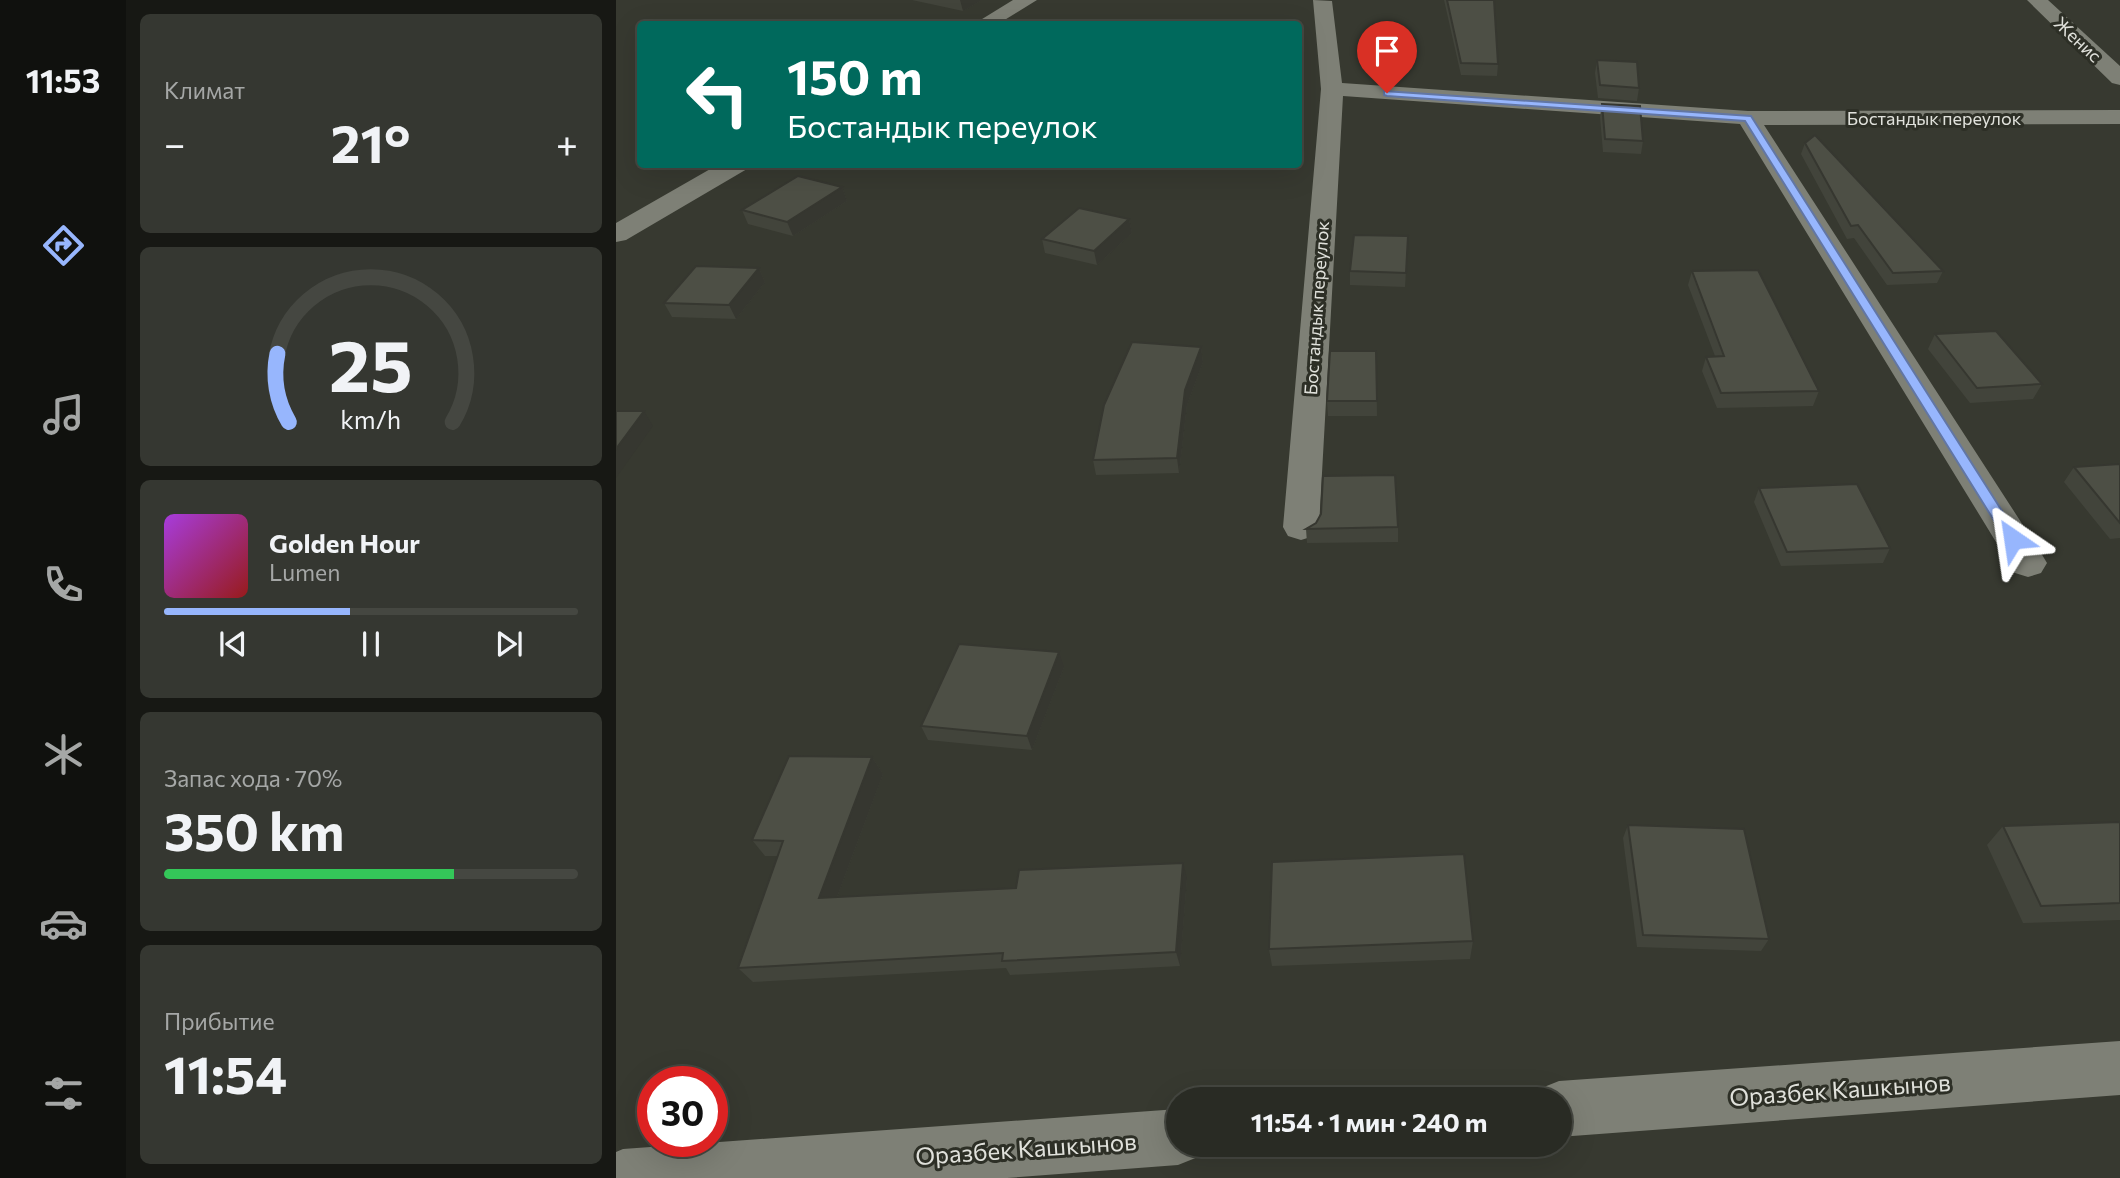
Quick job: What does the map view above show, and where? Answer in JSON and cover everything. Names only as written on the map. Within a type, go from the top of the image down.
[{"type":"street","points":[[989,21],[1027,0]]},
{"type":"street","name":"Бостандык переулок","points":[[1301,527],[1332,89],[1319,0]]},
{"type":"street","name":"Женис","points":[[2037,0],[2120,78]]},
{"type":"street","name":"Бостандык переулок","points":[[1332,89],[1748,118],[2120,117]]},
{"type":"street","points":[[1748,118],[2028,563]]},
{"type":"street","points":[[616,234],[731,168]]},
{"type":"street","name":"Оразбек Кашкынов","points":[[1572,1108],[2120,1068]]},
{"type":"street","name":"Оразбек Кашкынов","points":[[623,1178],[1166,1138]]},
{"type":"building","points":[[1447,0],[1494,0],[1498,64],[1461,63]]},
{"type":"building","points":[[1597,60],[1637,62],[1639,88],[1600,85]]},
{"type":"building","points":[[1602,104],[1640,106],[1643,141],[1605,139]]},
{"type":"building","points":[[1815,135],[1943,271],[1893,273],[1858,225],[1851,226],[1805,143]]},
{"type":"building","points":[[798,176],[842,187],[787,222],[742,210]]},
{"type":"building","points":[[1079,208],[1129,219],[1094,251],[1042,239]]},
{"type":"building","points":[[1354,235],[1408,236],[1406,273],[1350,271]]},
{"type":"building","points":[[696,266],[759,268],[729,305],[664,303]]},
{"type":"building","points":[[1758,270],[1819,391],[1721,393],[1706,357],[1724,356],[1692,271]]},
{"type":"building","points":[[1996,331],[2042,384],[1977,388],[1935,334]]},
{"type":"building","points":[[1132,342],[1201,347],[1185,390],[1177,458],[1093,460],[1104,405]]},
{"type":"building","points":[[1330,351],[1376,351],[1377,401],[1327,401]]},
{"type":"building","points":[[616,411],[644,411],[616,449]]},
{"type":"building","points":[[2120,464],[2120,523],[2074,467]]},
{"type":"building","points":[[1395,475],[1398,527],[1306,529],[1316,523],[1321,514],[1323,476]]},
{"type":"building","points":[[1857,484],[1890,548],[1787,552],[1759,488]]},
{"type":"building","points":[[959,644],[1059,652],[1027,736],[921,726]]},
{"type":"building","points":[[789,756],[872,757],[819,898],[1016,888],[1019,870],[1183,863],[1176,952],[1002,961],[1003,953],[738,968],[783,841],[752,840]]},
{"type":"building","points":[[2120,822],[2120,903],[2041,906],[2003,826]]},
{"type":"building","points":[[1628,825],[1744,829],[1769,939],[1643,935]]},
{"type":"building","points":[[1464,854],[1473,941],[1269,949],[1272,862]]},
{"type":"route","points":[[1387,93],[1748,118],[2013,539]]}]
